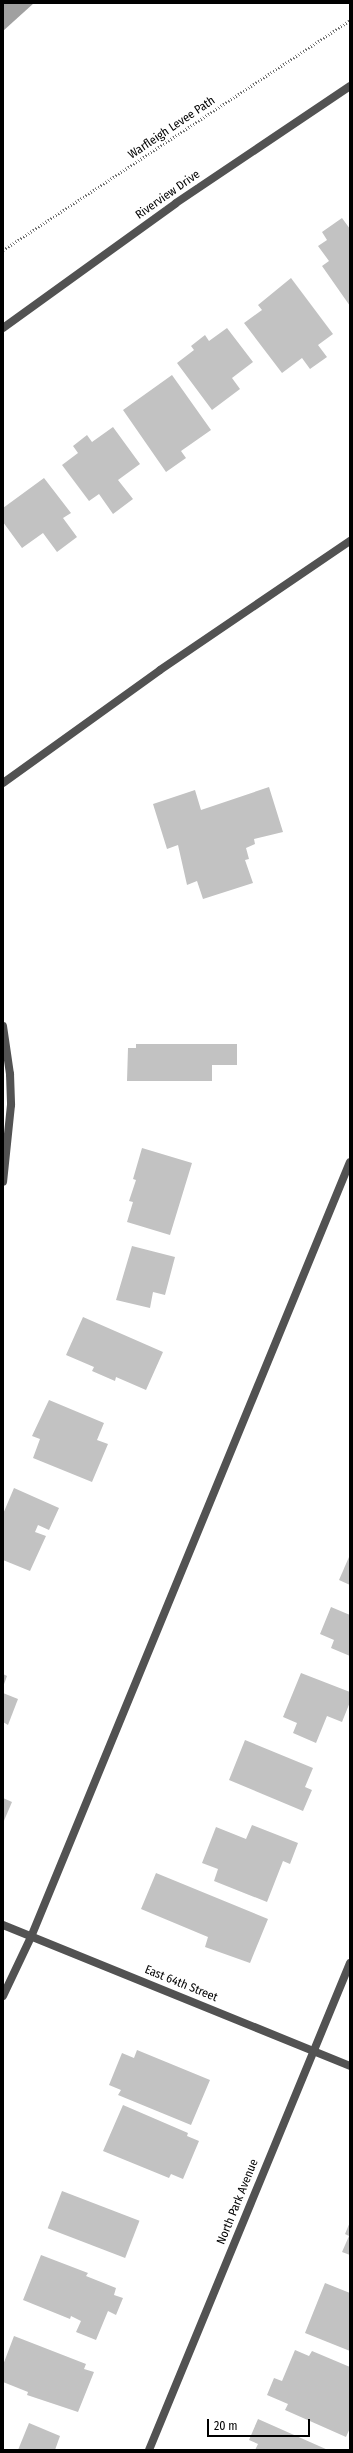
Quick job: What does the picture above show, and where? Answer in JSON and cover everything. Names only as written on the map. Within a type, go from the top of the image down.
[{"type":"street","name":"Riverview Drive","points":[[3,328],[176,203],[350,86]]},
{"type":"street","points":[[3,783],[160,670],[350,541]]},
{"type":"street","points":[[3,1026],[10,1074],[11,1105],[3,1182]]},
{"type":"street","points":[[3,1996],[31,1937],[350,1162]]},
{"type":"street","name":"East 64th Street","points":[[3,1925],[350,2066]]},
{"type":"street","name":"North Park Avenue","points":[[149,2450],[350,1963]]},
{"type":"path","name":"Warfleigh Levee Path","points":[[3,250],[350,20]]},
{"type":"shaded area","points":[[3,3],[34,3],[3,31]]},
{"type":"building","points":[[342,218],[350,229],[350,306],[322,266],[329,261],[318,246],[327,240],[322,232]]},
{"type":"building","points":[[291,278],[333,334],[318,345],[327,357],[310,369],[302,358],[282,373],[244,323],[262,310],[258,305]]},
{"type":"building","points":[[227,328],[253,362],[232,378],[240,389],[212,410],[177,363],[194,350],[191,346],[205,335],[209,341]]},
{"type":"building","points":[[172,375],[211,430],[181,451],[186,458],[166,472],[123,410]]},
{"type":"building","points":[[113,427],[140,464],[118,480],[133,499],[113,514],[99,494],[89,501],[62,465],[78,453],[73,446],[87,435],[92,442]]},
{"type":"building","points":[[44,478],[71,513],[63,518],[77,537],[57,552],[43,533],[22,548],[3,522],[3,508]]},
{"type":"building","points":[[269,787],[283,832],[254,839],[255,844],[246,848],[249,859],[245,860],[253,883],[203,899],[197,881],[187,885],[178,845],[167,849],[153,804],[195,790],[201,810]]},
{"type":"building","points":[[136,1044],[237,1044],[237,1065],[212,1065],[212,1081],[127,1081],[128,1048],[136,1048]]},
{"type":"building","points":[[142,1148],[192,1163],[170,1235],[127,1222],[133,1202],[129,1201],[136,1180],[133,1179]]},
{"type":"building","points":[[132,1246],[175,1257],[165,1295],[153,1292],[150,1308],[116,1300]]},
{"type":"building","points":[[83,1317],[163,1352],[146,1390],[116,1377],[115,1381],[92,1371],[94,1367],[66,1355]]},
{"type":"building","points":[[49,1400],[104,1423],[97,1440],[108,1444],[92,1482],[33,1458],[40,1439],[32,1436]]},
{"type":"building","points":[[14,1488],[59,1508],[49,1530],[38,1525],[35,1532],[46,1536],[30,1571],[3,1560],[3,1514]]},
{"type":"building","points":[[349,1557],[350,1558],[350,1585],[339,1580]]},
{"type":"building","points":[[331,1607],[350,1615],[350,1656],[331,1648],[334,1640],[320,1634]]},
{"type":"building","points":[[301,1673],[350,1692],[350,1702],[342,1722],[327,1716],[316,1743],[293,1733],[297,1723],[283,1717]]},
{"type":"building","points":[[3,1674],[7,1676],[3,1687]]},
{"type":"building","points":[[3,1693],[18,1699],[8,1725],[3,1722]]},
{"type":"building","points":[[245,1740],[313,1768],[305,1787],[312,1790],[303,1811],[229,1780]]},
{"type":"building","points":[[3,1798],[12,1802],[3,1823]]},
{"type":"building","points":[[252,1825],[298,1843],[290,1864],[283,1861],[267,1902],[214,1881],[218,1869],[202,1863],[216,1827],[246,1839]]},
{"type":"building","points":[[156,1873],[268,1919],[250,1963],[205,1947],[208,1937],[141,1909]]},
{"type":"building","points":[[137,2050],[210,2080],[191,2125],[118,2095],[121,2090],[109,2085],[122,2053],[134,2058]]},
{"type":"building","points":[[123,2105],[188,2133],[187,2136],[199,2141],[183,2179],[171,2174],[169,2178],[103,2151]]},
{"type":"building","points":[[62,2191],[139,2221],[125,2258],[48,2228]]},
{"type":"building","points":[[350,2222],[350,2255],[342,2252],[349,2236],[345,2234]]},
{"type":"building","points":[[41,2255],[88,2273],[86,2276],[116,2288],[114,2295],[123,2298],[116,2315],[108,2311],[96,2340],[76,2332],[81,2321],[71,2316],[70,2319],[23,2300]]},
{"type":"building","points":[[325,2283],[350,2293],[350,2351],[305,2333]]},
{"type":"building","points":[[14,2336],[86,2364],[84,2369],[94,2372],[78,2412],[27,2395],[28,2392],[3,2382],[3,2365]]},
{"type":"building","points":[[295,2350],[309,2356],[312,2351],[350,2367],[350,2428],[346,2437],[285,2410],[288,2404],[267,2395],[274,2378],[282,2381]]},
{"type":"building","points":[[258,2419],[328,2450],[255,2450],[258,2444],[249,2440]]},
{"type":"building","points":[[29,2423],[60,2436],[55,2450],[18,2450]]}]
